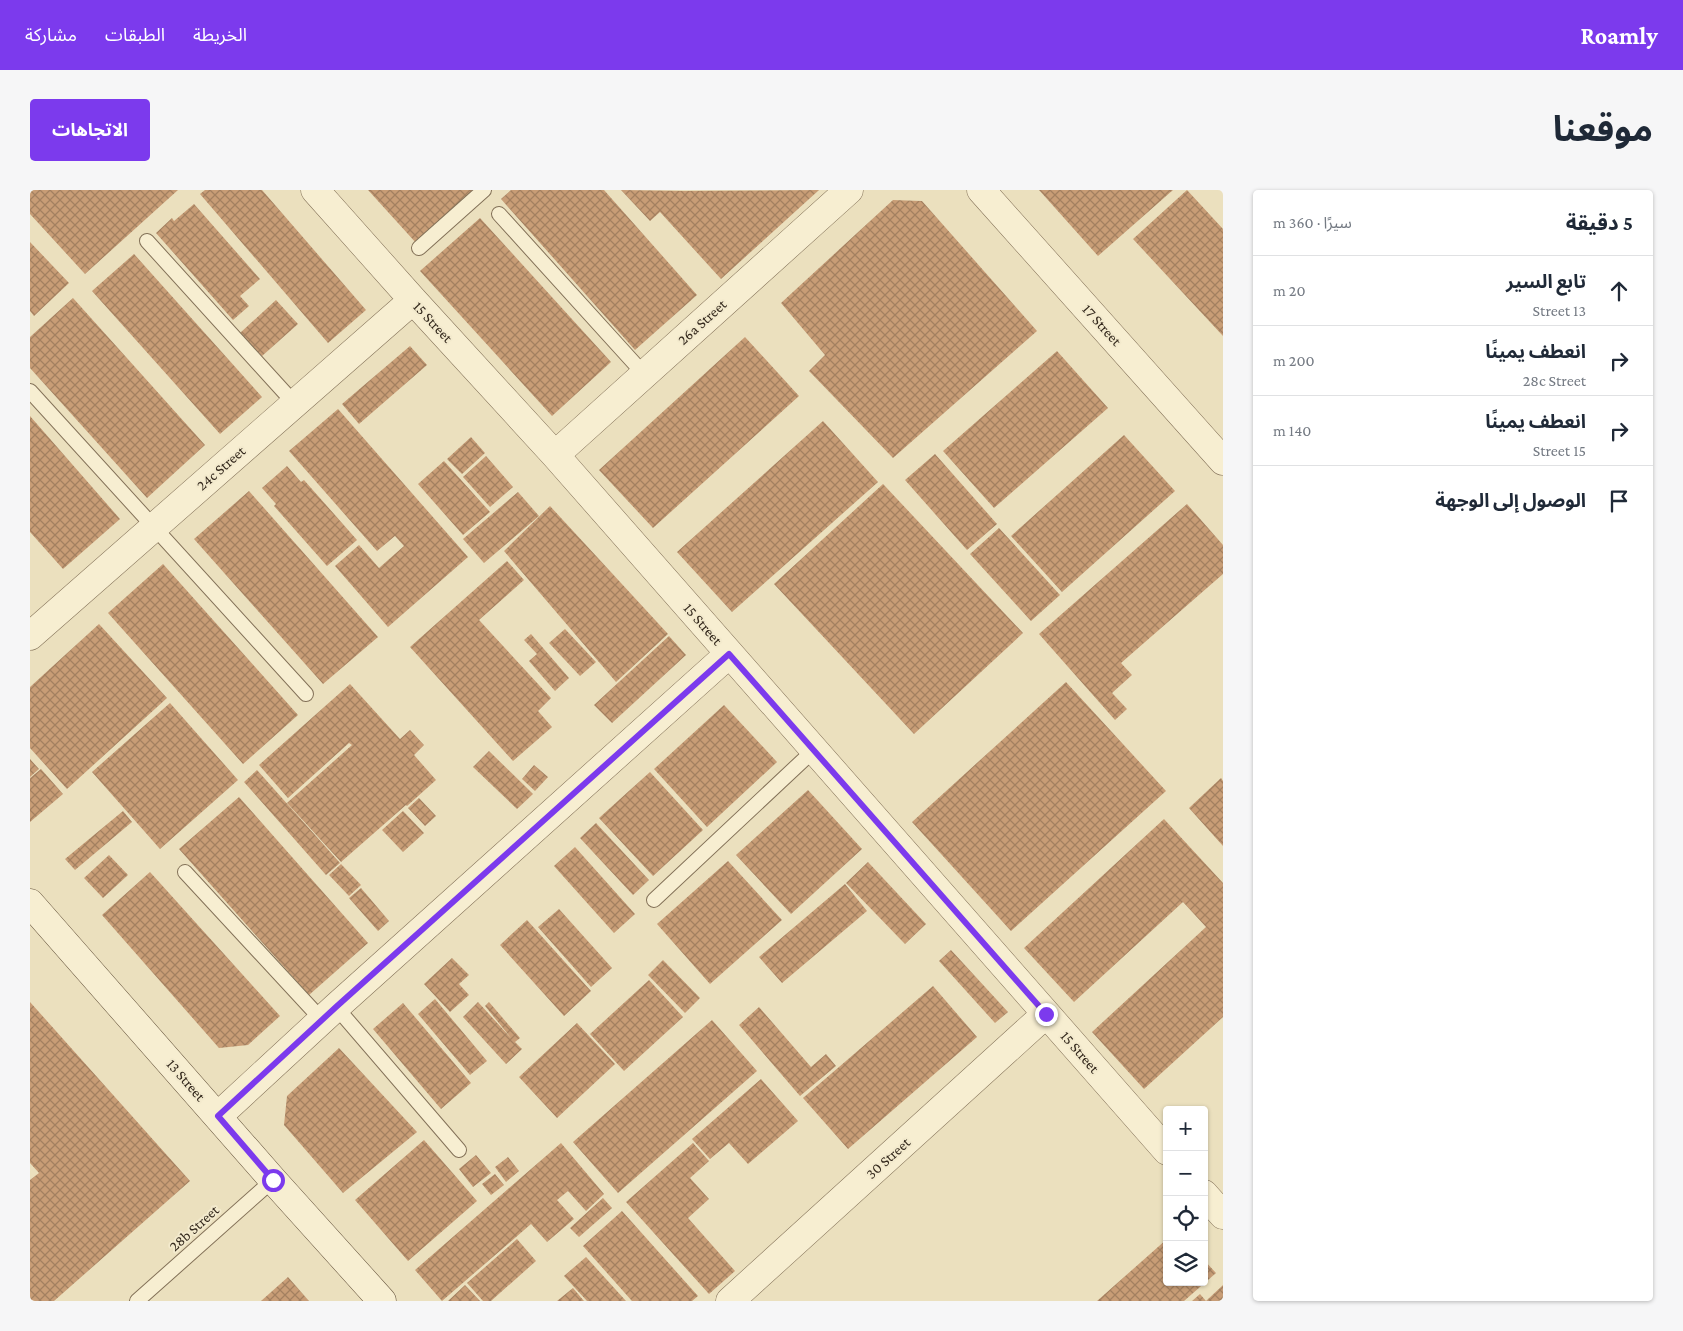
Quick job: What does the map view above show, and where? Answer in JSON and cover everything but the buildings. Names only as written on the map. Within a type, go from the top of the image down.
[{"type":"street","name":"15 Street","points":[[315,190],[554,455],[1163,1146]]},
{"type":"street","name":"26a Street","points":[[554,455],[849,190]]},
{"type":"street","name":"17 Street","points":[[981,190],[1223,461]]},
{"type":"street","name":"24c Street","points":[[30,636],[413,300]]},
{"type":"street","points":[[218,1116],[329,1013],[729,654]]},
{"type":"street","name":"13 Street","points":[[30,903],[382,1301]]},
{"type":"street","name":"30 Street","points":[[730,1301],[1046,1014]]},
{"type":"street","points":[[1206,1196],[1223,1215]]},
{"type":"lane","points":[[419,248],[484,190]]},
{"type":"lane","points":[[499,214],[644,374]]},
{"type":"lane","points":[[147,241],[295,404]]},
{"type":"lane","points":[[30,391],[306,694]]},
{"type":"lane","points":[[654,900],[814,750]]},
{"type":"lane","points":[[185,872],[329,1013],[459,1150]]},
{"type":"lane","name":"28b Street","points":[[137,1301],[273,1180]]},
{"type":"route","points":[[273,1180],[218,1116],[336,1007],[729,654],[1046,1014]]}]
